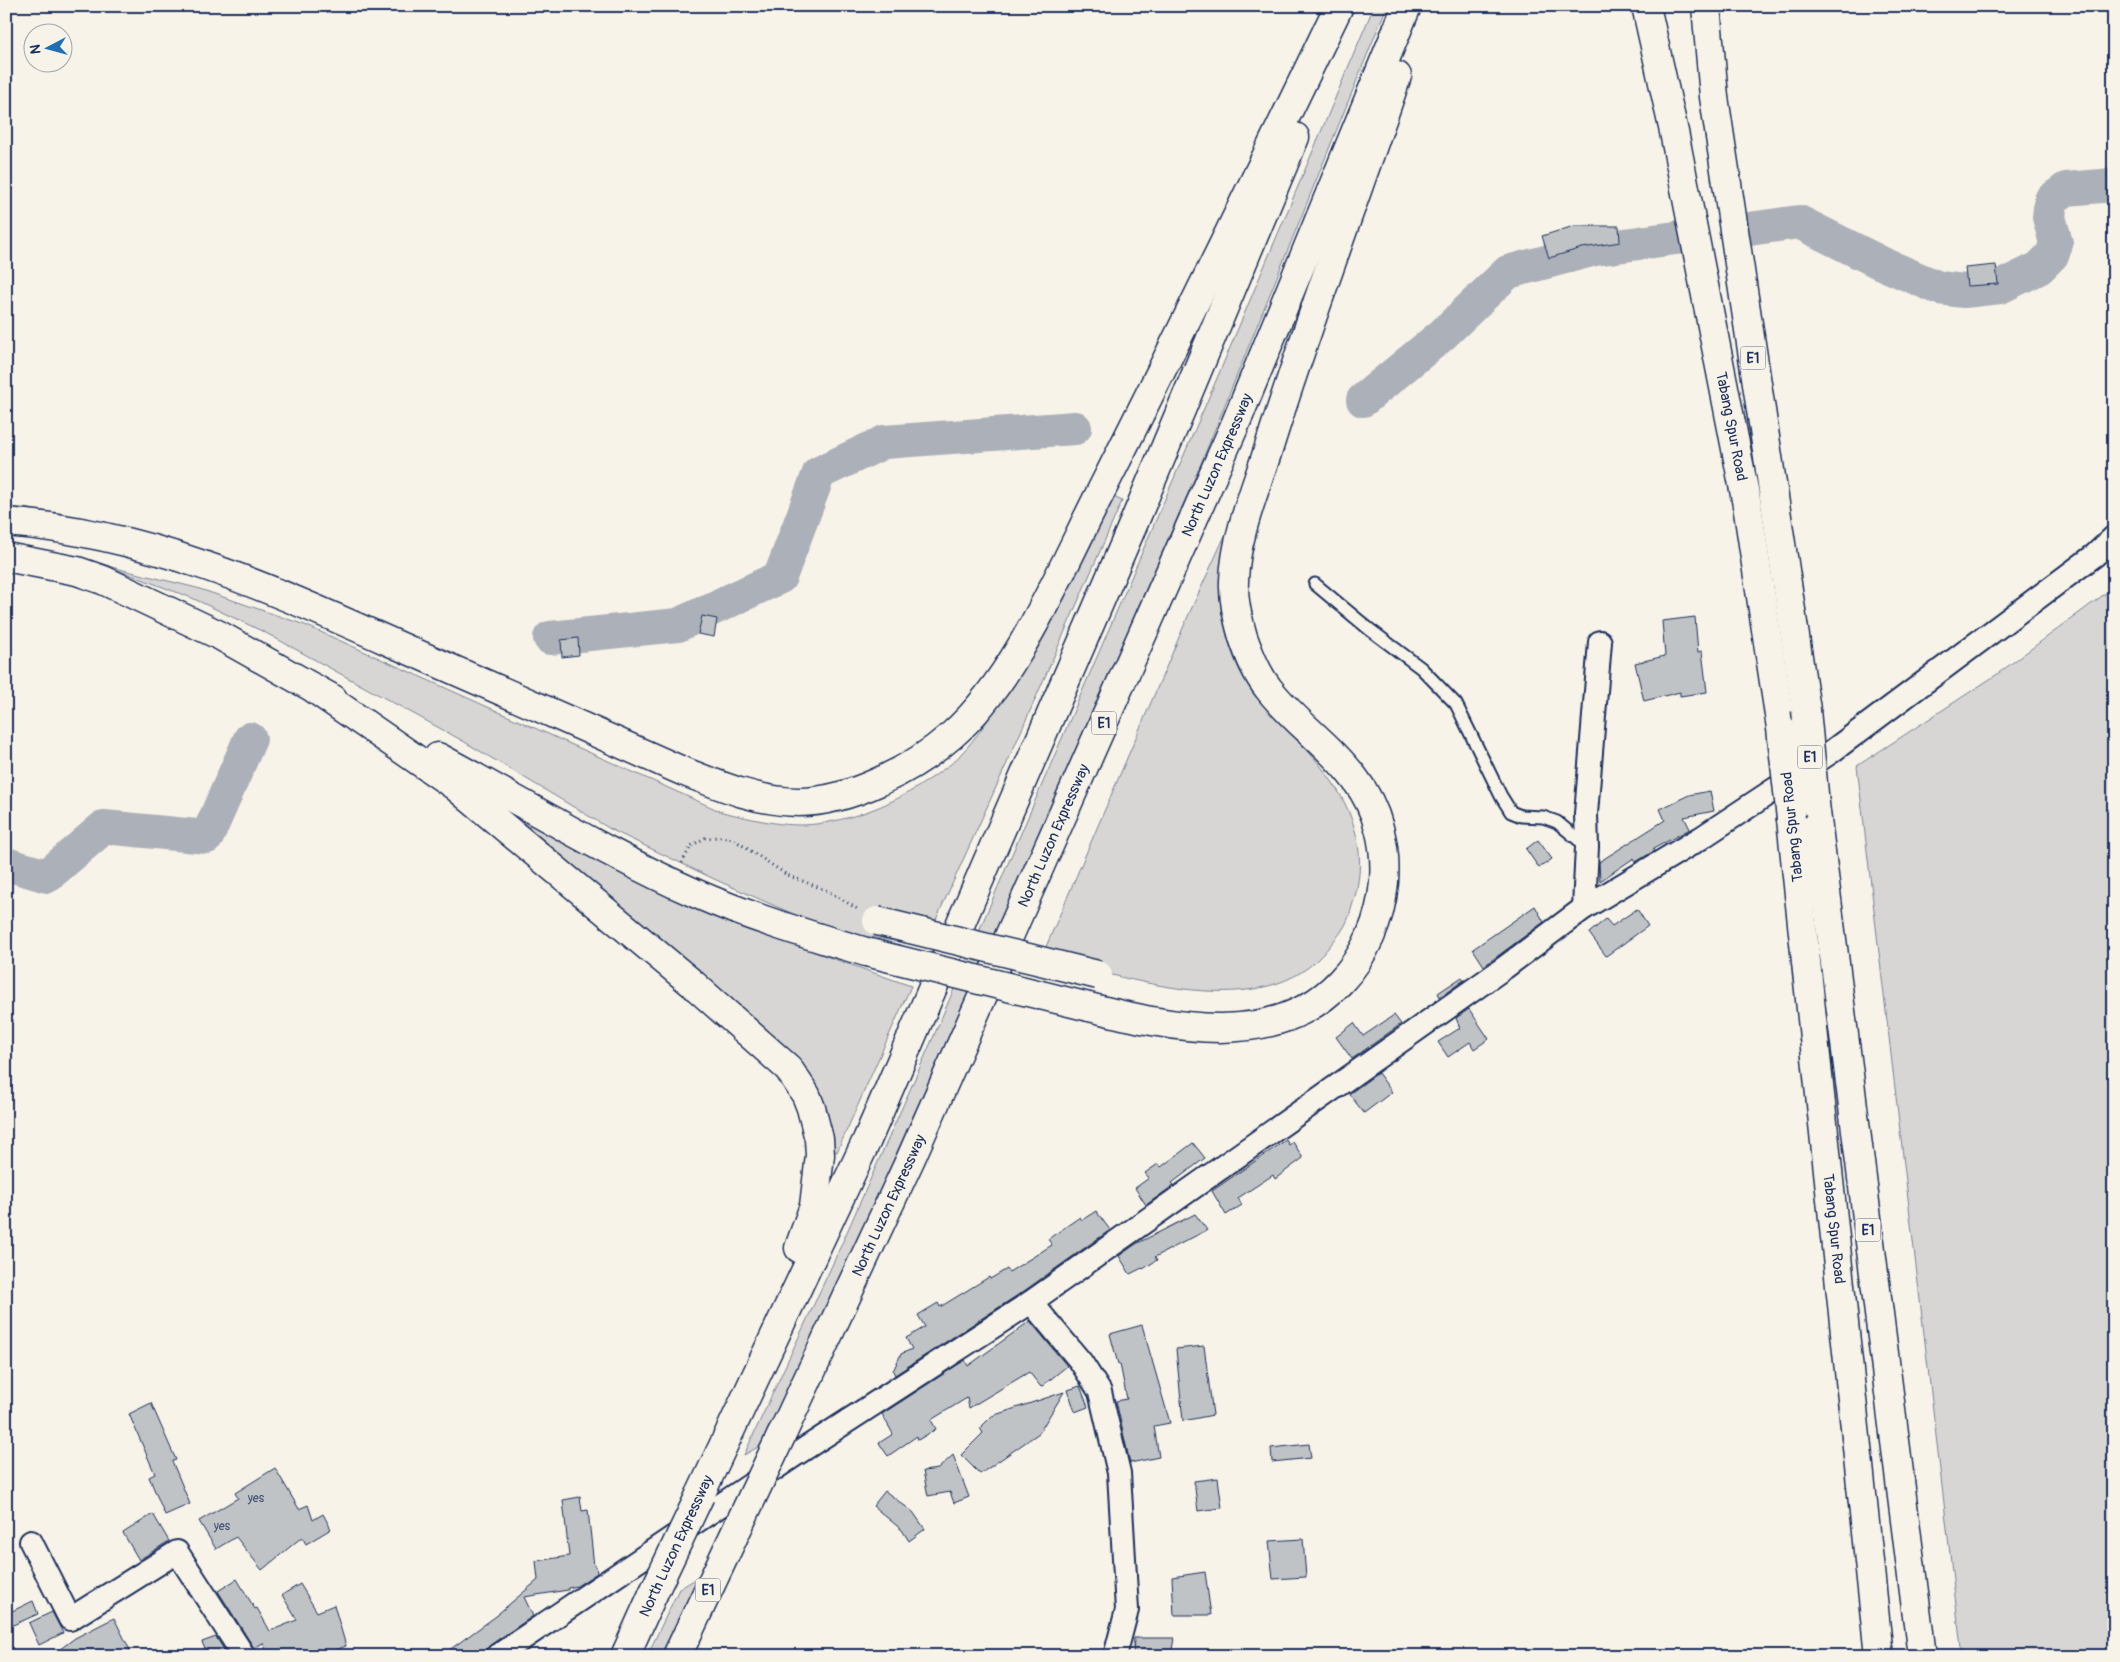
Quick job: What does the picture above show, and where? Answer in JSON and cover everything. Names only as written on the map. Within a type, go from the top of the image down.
[{"type":"highway","points":[[6,522],[123,540],[178,555],[232,574],[731,790],[753,796],[800,802],[819,800],[869,786],[909,765],[952,735],[980,706],[1031,628],[1131,432],[1339,6]]},
{"type":"highway","name":"North Luzon Expressway","points":[[625,1656],[871,1131],[1135,520],[1350,6]]},
{"type":"highway","name":"North Luzon Expressway","points":[[677,1656],[910,1158],[1232,434],[1407,6]]},
{"type":"highway","points":[[6,557],[77,571],[103,580],[219,635],[640,867],[697,894],[745,913],[866,952],[1129,1016],[1189,1027],[1267,1024],[1288,1018],[1309,1007],[1333,990],[1352,971],[1368,944],[1383,901],[1384,858],[1374,814],[1367,796],[1355,778],[1266,686],[1247,648],[1240,625],[1234,582],[1240,539],[1288,386],[1352,209],[1420,6]]},
{"type":"highway","name":"Tabang Spur Road","points":[[1646,6],[1674,132],[1747,505],[1781,728],[1879,1656]]},
{"type":"highway","name":"Tabang Spur Road","points":[[1706,6],[1714,98],[1806,710],[1815,804],[1922,1656]]},
{"type":"highway","points":[[316,690],[455,786],[586,894],[775,1055],[788,1068],[806,1095],[816,1126],[819,1147],[814,1206],[732,1426]]},
{"type":"highway","points":[[877,921],[1098,975]]},
{"type":"street","points":[[497,1656],[792,1457],[1031,1302],[1504,968],[1584,908],[1702,838],[1831,752],[2095,555],[2114,537]]},
{"type":"street","points":[[1584,908],[1587,847],[1586,814],[1600,642]]},
{"type":"street","points":[[1031,1302],[1081,1362],[1100,1392],[1117,1464],[1127,1610],[1115,1656]]},
{"type":"street","points":[[31,1542],[70,1619],[178,1552],[244,1656]]},
{"type":"lane","points":[[1315,584],[1421,668],[1456,704],[1501,796],[1511,812],[1521,816],[1543,817],[1557,822],[1587,847]]},
{"type":"path","points":[[697,894],[684,877],[682,864],[691,846],[704,838],[734,838],[787,874],[828,891],[877,921]]},
{"type":"shaded area","points":[[1374,6],[1387,6],[1200,466],[999,924],[767,1442],[744,1455],[835,1259],[932,1040],[1221,369]]},
{"type":"shaded area","points":[[1271,422],[1226,564],[1221,596],[1222,614],[1232,653],[1244,678],[1263,703],[1326,773],[1345,804],[1352,820],[1357,836],[1359,871],[1357,888],[1347,922],[1341,933],[1328,948],[1301,972],[1268,986],[1231,991],[1192,990],[1151,984],[1042,956],[1189,614],[1228,529]]},
{"type":"shaded area","points":[[1110,495],[1122,501],[1012,752],[924,946],[864,936],[800,917],[714,879],[612,830],[463,741],[266,633],[192,598],[107,566],[197,588],[305,625],[722,812],[769,822],[804,825],[850,817],[882,806],[927,781],[959,757],[983,728],[1001,699]]},
{"type":"shaded area","points":[[2114,587],[2114,1656],[1962,1656],[1857,766],[1996,675]]},
{"type":"shaded area","points":[[509,810],[718,918],[911,986],[837,1152],[832,1151],[825,1105],[810,1075],[784,1048]]},
{"type":"shaded area","points":[[704,1574],[665,1656],[647,1656],[679,1589]]},
{"type":"building","points":[[1574,226],[1619,226],[1620,242],[1582,248],[1549,258],[1542,236]]},
{"type":"building","points":[[1996,265],[1998,284],[1967,286],[1965,268]]},
{"type":"building","points":[[702,616],[717,619],[714,637],[698,634]]},
{"type":"building","points":[[1695,617],[1698,652],[1702,651],[1707,692],[1680,696],[1680,692],[1644,701],[1635,663],[1665,656],[1662,621]]},
{"type":"building","points":[[578,638],[579,655],[562,657],[561,640]]},
{"type":"building","points":[[1710,791],[1714,811],[1684,817],[1690,829],[1653,849],[1654,851],[1636,862],[1634,858],[1600,881],[1599,862],[1665,820],[1660,809],[1689,795]]},
{"type":"building","points":[[1538,840],[1552,859],[1539,868],[1526,849]]},
{"type":"building","points":[[1535,906],[1544,922],[1484,966],[1473,949]]},
{"type":"building","points":[[1637,909],[1648,926],[1606,956],[1589,933],[1606,919],[1612,926]]},
{"type":"building","points":[[1462,977],[1464,980],[1440,997],[1438,993]]},
{"type":"building","points":[[1469,1009],[1489,1039],[1474,1049],[1470,1042],[1448,1057],[1438,1042],[1460,1028],[1456,1018]]},
{"type":"building","points":[[1394,1015],[1401,1024],[1352,1059],[1336,1037],[1354,1023],[1363,1036]]},
{"type":"building","points":[[1378,1073],[1392,1092],[1364,1113],[1349,1094]]},
{"type":"building","points":[[1286,1140],[1289,1145],[1293,1142],[1303,1158],[1275,1179],[1273,1175],[1238,1198],[1242,1205],[1226,1215],[1212,1191]]},
{"type":"building","points":[[1193,1143],[1205,1158],[1172,1183],[1174,1185],[1146,1205],[1135,1188],[1149,1178],[1145,1173],[1158,1164],[1161,1167]]},
{"type":"building","points":[[1096,1211],[1110,1230],[1024,1291],[895,1375],[893,1371],[901,1354],[912,1349],[906,1338],[925,1327],[918,1315],[938,1303],[940,1307],[989,1277],[990,1279],[1007,1269],[1009,1272],[1052,1245],[1048,1239],[1080,1217],[1082,1220]]},
{"type":"building","points":[[1195,1214],[1207,1230],[1155,1257],[1157,1260],[1143,1269],[1130,1274],[1119,1256],[1136,1244]]},
{"type":"building","points":[[1030,1321],[1067,1366],[1041,1387],[1029,1372],[969,1408],[967,1398],[931,1420],[936,1429],[918,1440],[917,1436],[888,1456],[879,1443],[893,1434],[882,1414],[965,1360],[968,1366]]},
{"type":"building","points":[[1142,1325],[1170,1423],[1154,1426],[1159,1457],[1130,1463],[1116,1401],[1127,1399],[1120,1364],[1118,1364],[1110,1334]]},
{"type":"building","points":[[1204,1346],[1213,1415],[1183,1421],[1176,1349]]},
{"type":"building","points":[[1080,1386],[1088,1407],[1075,1412],[1068,1390]]},
{"type":"building","points":[[1064,1392],[1039,1433],[980,1474],[961,1455],[983,1433],[980,1428],[992,1416]]},
{"type":"building","points":[[151,1403],[176,1460],[172,1461],[190,1504],[165,1515],[149,1477],[155,1474],[129,1414]]},
{"type":"building","points":[[1309,1444],[1311,1458],[1272,1462],[1271,1448]]},
{"type":"building","points":[[953,1455],[969,1497],[954,1503],[950,1492],[928,1496],[923,1471],[938,1469]]},
{"type":"building","points":[[275,1468],[299,1509],[308,1505],[313,1520],[323,1514],[331,1529],[306,1544],[302,1537],[262,1570],[236,1537],[216,1549],[199,1521],[238,1498],[235,1493]]},
{"type":"building","points":[[1218,1478],[1222,1508],[1198,1511],[1194,1481]]},
{"type":"building","points":[[885,1491],[913,1512],[925,1529],[909,1541],[902,1530],[873,1506]]},
{"type":"building","points":[[580,1497],[582,1511],[588,1510],[594,1566],[596,1566],[597,1573],[577,1586],[568,1588],[568,1590],[524,1597],[533,1616],[490,1645],[485,1650],[484,1656],[441,1656],[499,1614],[538,1580],[536,1561],[569,1556],[563,1500]]},
{"type":"building","points":[[153,1514],[169,1541],[139,1560],[123,1533]]},
{"type":"building","points":[[1303,1539],[1306,1577],[1273,1579],[1269,1541]]},
{"type":"building","points":[[1205,1572],[1211,1615],[1174,1615],[1172,1577]]},
{"type":"building","points":[[237,1579],[270,1631],[297,1620],[282,1595],[300,1584],[317,1612],[334,1605],[346,1646],[320,1656],[269,1656],[263,1643],[254,1648],[218,1591]]},
{"type":"building","points":[[33,1601],[38,1614],[6,1628],[6,1614]]},
{"type":"building","points":[[52,1612],[63,1633],[39,1645],[29,1623]]},
{"type":"building","points":[[114,1618],[130,1650],[119,1656],[51,1656],[75,1638]]},
{"type":"building","points":[[216,1637],[228,1656],[208,1656],[202,1642]]},
{"type":"building","points":[[1134,1638],[1174,1638],[1171,1656],[1133,1656]]},
{"type":"waterway","points":[[1749,229],[1799,222],[1881,263],[1939,288],[1964,291],[2000,287],[2039,268],[2052,255],[2056,243],[2049,217],[2051,200],[2066,189],[2114,185]]},
{"type":"waterway","points":[[1363,400],[1441,336],[1508,272],[1595,249],[1683,237]]},
{"type":"waterway","points":[[550,638],[678,625],[780,577],[819,473],[884,442],[1075,428]]},
{"type":"waterway","points":[[6,864],[47,876],[104,827],[207,837],[250,739]]}]
